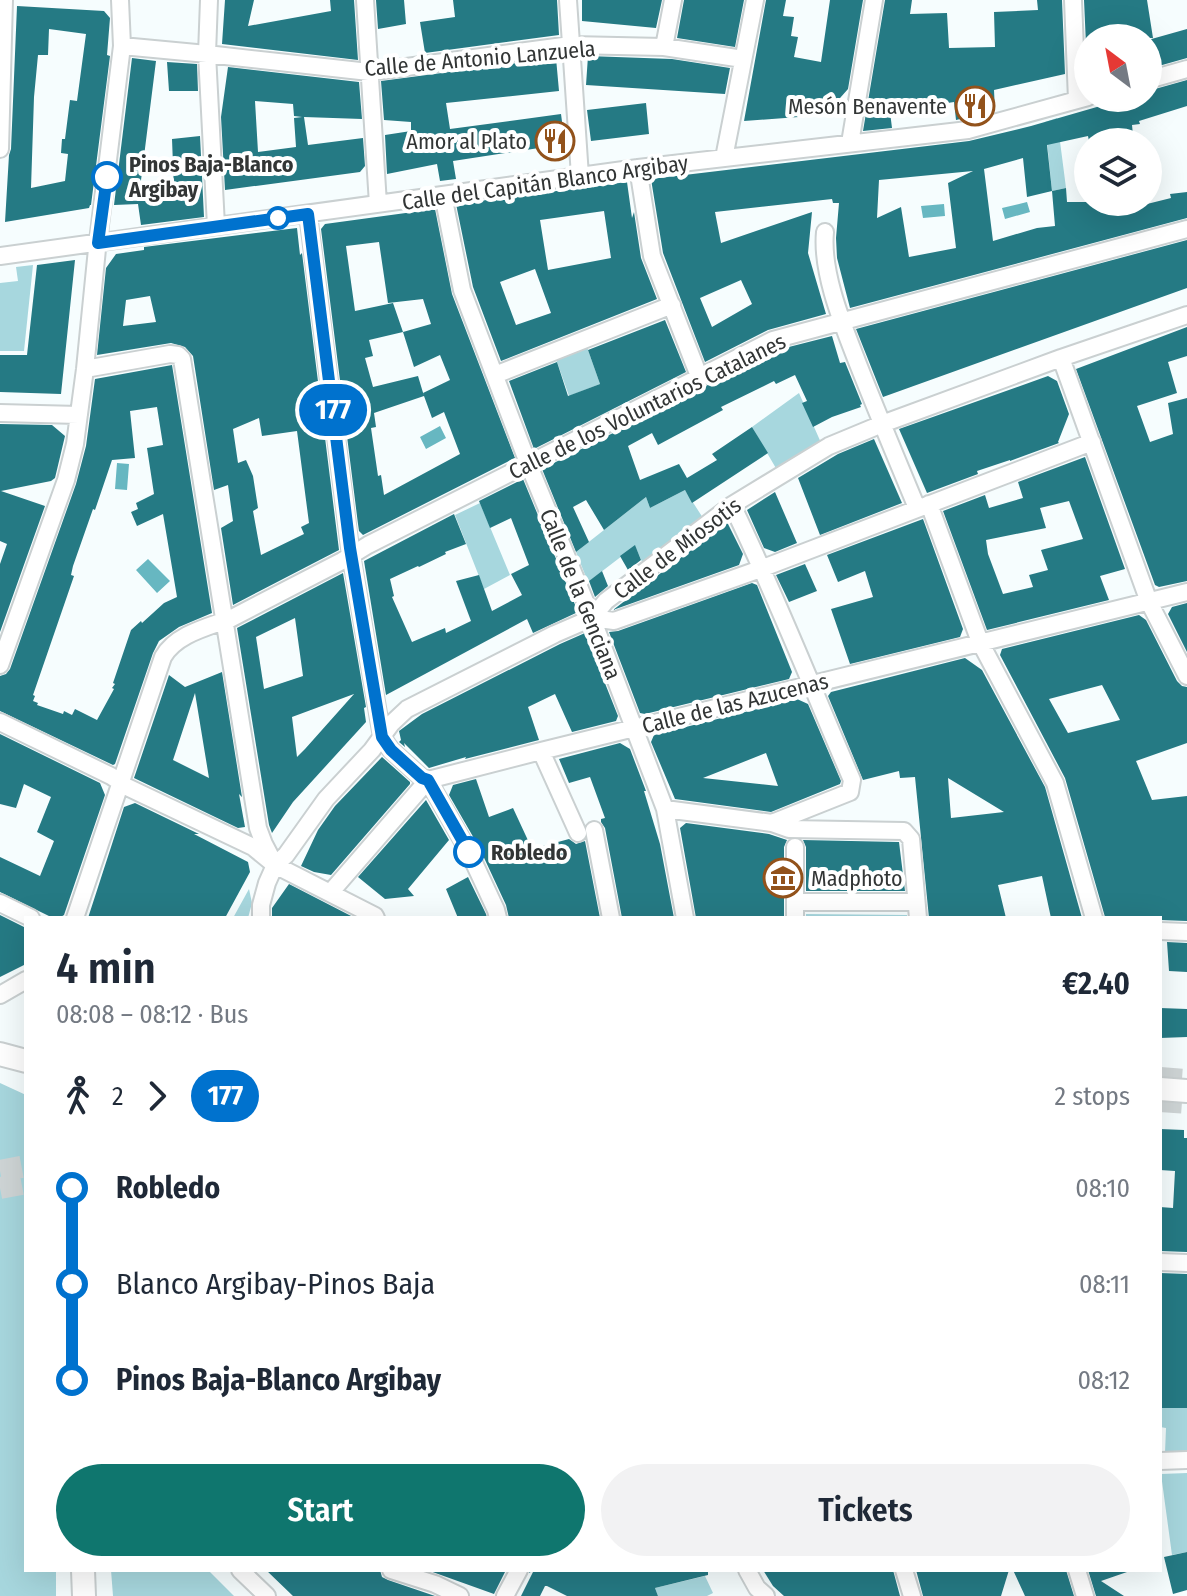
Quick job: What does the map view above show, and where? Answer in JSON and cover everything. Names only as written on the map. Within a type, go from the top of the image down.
[{"type":"street","points":[[0,149],[4,0]]},
{"type":"street","points":[[0,665],[66,480],[79,415],[122,46],[120,0]]},
{"type":"street","points":[[209,0],[207,54],[216,226]]},
{"type":"street","points":[[365,0],[378,204]]},
{"type":"street","points":[[568,0],[580,176]]},
{"type":"street","points":[[664,47],[673,0]]},
{"type":"street","points":[[724,158],[755,0]]},
{"type":"street","points":[[850,143],[874,0]]},
{"type":"street","points":[[1073,0],[1075,24]]},
{"type":"street","name":"Calle de Antonio Lanzuela","points":[[122,46],[369,72],[571,45],[664,47],[743,59]]},
{"type":"street","points":[[1162,76],[1187,69]]},
{"type":"street","name":"Calle del Capitán Blanco Argibay","points":[[0,256],[638,168],[968,130],[1074,100]]},
{"type":"street","points":[[638,168],[652,256],[699,376]]},
{"type":"street","name":"Calle de la Genciana","points":[[443,195],[462,290],[665,809],[685,916]]},
{"type":"street","points":[[308,214],[352,555],[382,737],[391,750],[428,780],[481,877],[497,916]]},
{"type":"street","name":"Calle de los Voluntarios Catalanes","points":[[119,783],[163,657],[175,642],[224,621],[773,340],[1187,229]]},
{"type":"street","points":[[825,232],[824,256],[842,320],[882,424],[923,506],[980,642],[1055,783],[1093,916]]},
{"type":"street","points":[[495,375],[672,305]]},
{"type":"street","name":"Calle de Miosotis","points":[[261,912],[267,883],[275,865],[286,855],[326,799],[407,709],[592,618],[606,601],[732,505],[829,446],[1061,358],[1187,315]]},
{"type":"street","points":[[85,369],[170,354],[182,359],[258,828],[275,865]]},
{"type":"street","points":[[1061,358],[1149,602],[1187,676]]},
{"type":"street","points":[[0,413],[79,415]]},
{"type":"street","points":[[592,618],[614,621],[763,568],[1092,442]]},
{"type":"street","points":[[732,505],[763,568],[852,780],[850,792],[772,823]]},
{"type":"street","name":"Calle de las Azucenas","points":[[428,780],[1187,592]]},
{"type":"street","points":[[0,722],[253,847],[275,865],[375,916]]},
{"type":"street","points":[[541,751],[586,831],[610,916]]},
{"type":"street","points":[[330,893],[428,780]]},
{"type":"street","points":[[76,916],[119,783]]},
{"type":"street","points":[[665,809],[772,823],[789,829],[904,831],[911,839],[917,910],[795,910],[795,847]]},
{"type":"street","points":[[0,903],[27,916]]},
{"type":"street","points":[[1162,931],[1187,932]]},
{"type":"street","points":[[0,995],[24,981]]},
{"type":"street","points":[[0,1054],[24,1060]]},
{"type":"street","points":[[1162,1089],[1187,1091]]},
{"type":"street","points":[[1162,1262],[1187,1263]]},
{"type":"street","points":[[1162,1461],[1187,1460]]},
{"type":"street","points":[[83,1572],[84,1596]]},
{"type":"street","points":[[242,1572],[267,1596]]},
{"type":"street","points":[[397,1572],[460,1596]]},
{"type":"street","points":[[505,1596],[518,1572]]},
{"type":"street","points":[[748,1572],[764,1595]]},
{"type":"street","points":[[905,1572],[912,1596]]},
{"type":"street","points":[[1078,1572],[1085,1596]]},
{"type":"shaded area","points":[[1057,118],[1066,188],[1052,191],[1045,122]]},
{"type":"shaded area","points":[[1027,202],[1030,212],[1005,219],[1002,208]]},
{"type":"shaded area","points":[[944,204],[945,216],[923,218],[921,206]]},
{"type":"shaded area","points":[[33,265],[24,351],[0,351],[0,283],[18,281],[16,267]]},
{"type":"shaded area","points":[[587,347],[600,384],[569,396],[556,359]]},
{"type":"shaded area","points":[[799,393],[822,445],[777,470],[752,427]]},
{"type":"shaded area","points":[[440,426],[446,438],[426,449],[420,437]]},
{"type":"shaded area","points":[[117,463],[129,464],[127,490],[115,489]]},
{"type":"shaded area","points":[[685,490],[703,518],[643,564],[635,546],[588,582],[576,552],[646,497],[650,508]]},
{"type":"shaded area","points":[[480,503],[510,575],[484,589],[455,515]]},
{"type":"shaded area","points":[[148,559],[170,581],[157,593],[136,570]]},
{"type":"shaded area","points":[[249,889],[252,903],[249,916],[234,916]]},
{"type":"shaded area","points":[[806,914],[907,915],[907,916]]},
{"type":"shaded area","points":[[0,1083],[24,1094],[24,1572],[56,1572],[56,1596],[0,1596]]},
{"type":"shaded area","points":[[1162,1408],[1187,1408],[1187,1452],[1165,1453],[1166,1428],[1162,1427]]},
{"type":"shaded area","points":[[1187,1473],[1187,1552],[1172,1555],[1162,1474]]},
{"type":"shaded area","points":[[111,1572],[210,1572],[234,1596],[113,1596]]},
{"type":"shaded area","points":[[705,1576],[713,1593],[707,1596],[658,1596],[655,1588]]},
{"type":"building","points":[[225,0],[254,0],[248,26],[331,11],[330,0],[354,0],[358,60],[222,44]]},
{"type":"building","points":[[376,0],[404,0],[406,24],[378,29]]},
{"type":"building","points":[[453,0],[557,0],[559,35],[425,53],[420,22],[455,17]]},
{"type":"building","points":[[582,0],[662,0],[656,28],[582,21]]},
{"type":"building","points":[[684,0],[744,0],[735,47],[677,38]]},
{"type":"building","points":[[766,0],[786,0],[783,16],[794,17],[791,36],[798,37],[794,57],[821,62],[830,0],[863,0],[848,89],[825,115],[744,121]]},
{"type":"building","points":[[885,0],[912,0],[910,14],[947,13],[949,48],[995,47],[994,12],[1038,10],[1037,0],[1062,0],[1065,74],[994,90],[995,111],[956,120],[954,102],[890,112],[892,128],[863,131]]},
{"type":"building","points":[[1084,0],[1147,0],[1151,24],[1085,24]]},
{"type":"building","points":[[17,6],[104,11],[110,18],[107,55],[110,56],[89,208],[5,222]],"holes":[[[49,29],[86,34],[77,101],[70,100],[65,139],[62,139],[61,153],[68,154],[65,181],[31,188],[38,55],[48,55]]]},
{"type":"building","points":[[1187,29],[1187,58],[1162,65],[1162,36]]},
{"type":"building","points":[[588,56],[672,59],[730,68],[725,94],[586,85]]},
{"type":"building","points":[[132,58],[156,61],[139,196],[174,191],[172,139],[200,136],[204,217],[141,225],[138,204],[114,205]]},
{"type":"building","points":[[556,58],[559,91],[446,103],[450,129],[561,114],[565,144],[453,161],[456,179],[440,181],[437,164],[387,174],[385,135],[411,131],[411,122],[384,120],[381,81]]},
{"type":"building","points":[[167,62],[197,64],[198,91],[169,91]]},
{"type":"building","points":[[228,67],[359,82],[362,119],[304,117],[308,145],[363,138],[365,166],[360,172],[225,190],[221,117]],"holes":[[[255,101],[293,104],[294,116],[302,117],[294,118],[296,147],[258,152]]]},
{"type":"building","points":[[1187,80],[1187,106],[1139,121],[1140,124],[1132,125],[1132,128],[1074,128],[1074,139],[1047,145],[1052,191],[1066,188],[1067,202],[1074,202],[1074,216],[1162,216],[1162,200],[1171,198],[1170,194],[1187,192],[1187,218],[850,308],[837,258],[839,203],[833,203],[832,199],[715,212],[721,243],[812,212],[808,253],[826,314],[768,330],[705,362],[663,253],[651,179],[969,141],[1080,112],[1162,112],[1162,87]],"holes":[[[1023,158],[1027,197],[1052,191],[1055,226],[993,241],[984,169]],[[973,171],[948,183],[956,248],[909,257],[901,207],[877,218],[879,180]],[[741,280],[752,304],[712,327],[700,298]]]},
{"type":"building","points":[[646,103],[649,134],[591,141],[587,110]]},
{"type":"building","points":[[627,182],[641,258],[657,299],[501,361],[473,287],[456,204]],"holes":[[[604,211],[611,258],[548,270],[540,220]],[[535,269],[551,313],[516,325],[500,282]]]},
{"type":"building","points":[[435,209],[452,294],[515,458],[363,535],[358,524],[321,229],[325,224]],"holes":[[[379,242],[388,303],[423,299],[431,324],[403,332],[393,303],[355,311],[346,246]],[[403,332],[414,367],[440,355],[450,380],[423,393],[418,376],[373,387],[365,358],[373,356],[369,340]],[[424,396],[432,418],[444,412],[460,454],[384,495],[371,428],[376,427],[374,413]]]},
{"type":"building","points":[[297,228],[339,550],[233,605],[221,528],[233,521],[228,485],[214,490],[193,356],[185,347],[171,343],[97,355],[106,268],[116,254],[144,250],[144,247]],"holes":[[[150,296],[156,322],[123,326],[126,300]],[[259,418],[262,436],[297,431],[309,523],[301,527],[304,534],[261,555],[253,511],[258,508],[253,476],[246,460],[238,463],[233,429]]]},
{"type":"building","points":[[1187,240],[1187,288],[883,397],[856,329]]},
{"type":"building","points":[[75,260],[61,394],[0,392],[0,355],[27,355],[37,265]]},
{"type":"building","points":[[665,320],[686,372],[534,449],[509,381],[557,362],[568,396],[600,384],[588,350]]},
{"type":"building","points":[[1187,327],[1187,356],[1168,362],[1177,393],[1137,406],[1150,442],[1173,434],[1168,403],[1187,398],[1187,581],[1159,587],[1155,585],[1076,369]]},
{"type":"building","points":[[832,336],[840,363],[845,362],[861,407],[813,427],[802,403],[807,401],[795,375],[776,384],[774,381],[721,407],[723,410],[658,445],[652,433],[628,446],[640,480],[679,464],[687,478],[717,460],[712,454],[752,427],[768,453],[692,503],[685,490],[650,508],[646,497],[604,530],[586,500],[573,507],[589,542],[576,552],[542,469],[777,350]]},
{"type":"building","points":[[172,365],[212,613],[179,627],[159,641],[113,765],[0,711],[0,676],[10,669],[76,484],[86,446],[95,379]],"holes":[[[157,407],[163,445],[147,448],[154,494],[136,503],[138,509],[131,512],[137,526],[163,514],[177,597],[164,603],[131,630],[113,683],[114,689],[97,720],[75,709],[72,715],[37,705],[33,695],[74,576],[71,575],[73,566],[112,460],[135,458],[130,411]]]},
{"type":"building","points":[[1048,376],[1057,381],[1069,414],[1059,443],[977,471],[978,474],[927,493],[899,429]]},
{"type":"building","points":[[0,424],[52,425],[65,436],[55,478],[1,491],[45,506],[0,632],[0,564],[7,544],[0,541]]},
{"type":"building","points":[[874,439],[902,503],[820,535],[798,478],[838,454]]},
{"type":"building","points":[[1085,457],[1125,569],[1100,576],[1109,600],[987,630],[943,511],[985,495],[989,508],[1023,498],[1018,482]],"holes":[[[1069,501],[1083,539],[1041,550],[1048,570],[1029,575],[1033,587],[1003,594],[986,540],[1046,528],[1040,508]]]},
{"type":"building","points":[[523,479],[578,612],[533,633],[527,619],[386,695],[364,561],[454,514],[466,544],[390,579],[392,597],[412,642],[445,628],[446,633],[471,621],[456,581],[479,575],[492,611],[522,595],[511,574],[529,565],[511,518],[490,528],[479,501]]},
{"type":"building","points":[[775,492],[797,543],[775,552],[764,548],[747,510]]},
{"type":"building","points":[[923,519],[963,629],[960,637],[850,664],[831,609],[873,597],[865,571],[838,582],[827,555]]},
{"type":"building","points":[[727,522],[743,554],[739,565],[613,610]]},
{"type":"building","points":[[635,545],[641,560],[628,570],[620,556]]},
{"type":"building","points":[[805,564],[817,591],[789,602],[776,575]]},
{"type":"building","points":[[602,571],[608,586],[595,597],[589,581]]},
{"type":"building","points":[[343,573],[366,722],[293,802],[272,833],[269,825],[237,628]],"holes":[[[295,618],[303,676],[264,689],[256,637]],[[354,694],[305,749],[297,757],[292,717]]]},
{"type":"building","points":[[752,583],[757,585],[792,672],[789,679],[640,713],[609,632]]},
{"type":"building","points":[[1187,603],[1187,652],[1168,614],[1172,607]]},
{"type":"building","points":[[1139,615],[1146,620],[1177,681],[1187,687],[1187,743],[1136,761],[1152,800],[1187,796],[1187,921],[1162,920],[1162,916],[1105,916],[1065,778],[1000,655],[1002,649]],"holes":[[[1102,685],[1120,720],[1068,733],[1049,699]]]},
{"type":"building","points":[[585,633],[618,716],[616,721],[572,732],[555,694],[528,707],[539,740],[429,768],[404,743],[405,747],[399,742],[399,731],[422,714]]},
{"type":"building","points":[[965,658],[982,670],[1045,787],[1081,916],[1051,916],[1042,876],[998,885],[1006,916],[929,916],[915,777],[900,778],[899,771],[863,780],[828,696],[831,692]],"holes":[[[948,778],[1004,812],[951,818]]]},
{"type":"building","points":[[222,672],[245,827],[238,828],[134,778],[169,675],[185,687]],"holes":[[[195,693],[209,778],[173,760]]]},
{"type":"building","points":[[797,699],[808,704],[841,781],[771,812],[675,799],[651,742],[654,735]],"holes":[[[766,753],[778,786],[703,778]]]},
{"type":"building","points":[[0,734],[100,783],[105,795],[62,916],[49,916],[0,892],[0,857],[40,876],[54,841],[37,832],[51,797],[24,784],[16,808],[0,804]]},
{"type":"building","points":[[620,743],[630,749],[646,791],[660,844],[674,916],[622,916],[605,828],[601,822],[605,818],[590,777],[569,783],[559,759]]},
{"type":"building","points":[[382,757],[410,784],[331,875],[301,866],[318,830],[335,806]]},
{"type":"building","points":[[476,779],[489,817],[513,808],[532,849],[569,839],[576,844],[585,841],[600,916],[509,916],[479,847],[449,795],[453,785]]},
{"type":"building","points":[[426,800],[449,840],[408,889],[414,896],[385,899],[358,877]]},
{"type":"building","points":[[135,803],[248,862],[250,872],[226,916],[89,916],[124,807]]},
{"type":"building","points":[[686,823],[769,834],[787,840],[784,847],[784,916],[696,916],[680,828]]},
{"type":"building","points":[[803,840],[899,842],[905,891],[806,891],[806,847]]},
{"type":"building","points":[[468,877],[486,916],[457,916],[446,889]]},
{"type":"building","points":[[289,884],[351,916],[272,916],[272,908]]},
{"type":"building","points":[[0,915],[24,927],[24,965],[0,977]]},
{"type":"building","points":[[1167,942],[1187,943],[1187,972],[1169,971]]},
{"type":"building","points":[[1162,1008],[1187,1009],[1187,1037],[1162,1038]]},
{"type":"building","points":[[1162,1129],[1184,1130],[1184,1138],[1187,1138],[1187,1252],[1162,1251],[1162,1207],[1173,1208],[1175,1171],[1162,1170]]},
{"type":"building","points":[[1162,1273],[1187,1274],[1187,1408],[1162,1408]]},
{"type":"building","points":[[1187,1552],[1187,1590],[1173,1594],[1164,1557]]},
{"type":"building","points":[[268,1572],[381,1572],[388,1580],[435,1596],[293,1596]]},
{"type":"building","points":[[433,1572],[505,1572],[494,1594]]},
{"type":"building","points":[[533,1572],[708,1572],[708,1575],[655,1588],[658,1596],[567,1596],[545,1586],[540,1596],[521,1596]]},
{"type":"building","points":[[764,1572],[894,1572],[900,1596],[784,1596]]},
{"type":"building","points":[[917,1572],[1008,1572],[1001,1596],[923,1596]]},
{"type":"building","points":[[1014,1572],[1067,1572],[1074,1596],[1025,1596]]},
{"type":"building","points":[[1089,1572],[1127,1572],[1101,1581],[1124,1596],[1096,1596]]},
{"type":"tunnel","points":[[1162,1078],[1187,1080]]},
{"type":"tunnel","points":[[1162,1101],[1187,1103]]},
{"type":"tunnel","points":[[0,1171],[24,1166]]},
{"type":"tunnel","points":[[0,1188],[24,1183]]},
{"type":"bus line","name":"177","points":[[107,177],[98,243],[308,214],[350,548],[382,737],[391,750],[428,780],[469,852]]},
{"type":"place","name":"Mesón Benavente","points":[[975,106]]},
{"type":"place","name":"Amor al Plato","points":[[555,141]]},
{"type":"place","name":"Pinos Baja-Blanco Argibay","points":[[107,177]]},
{"type":"place","name":"Robledo","points":[[469,852]]},
{"type":"place","name":"Madphoto","points":[[783,878]]}]
